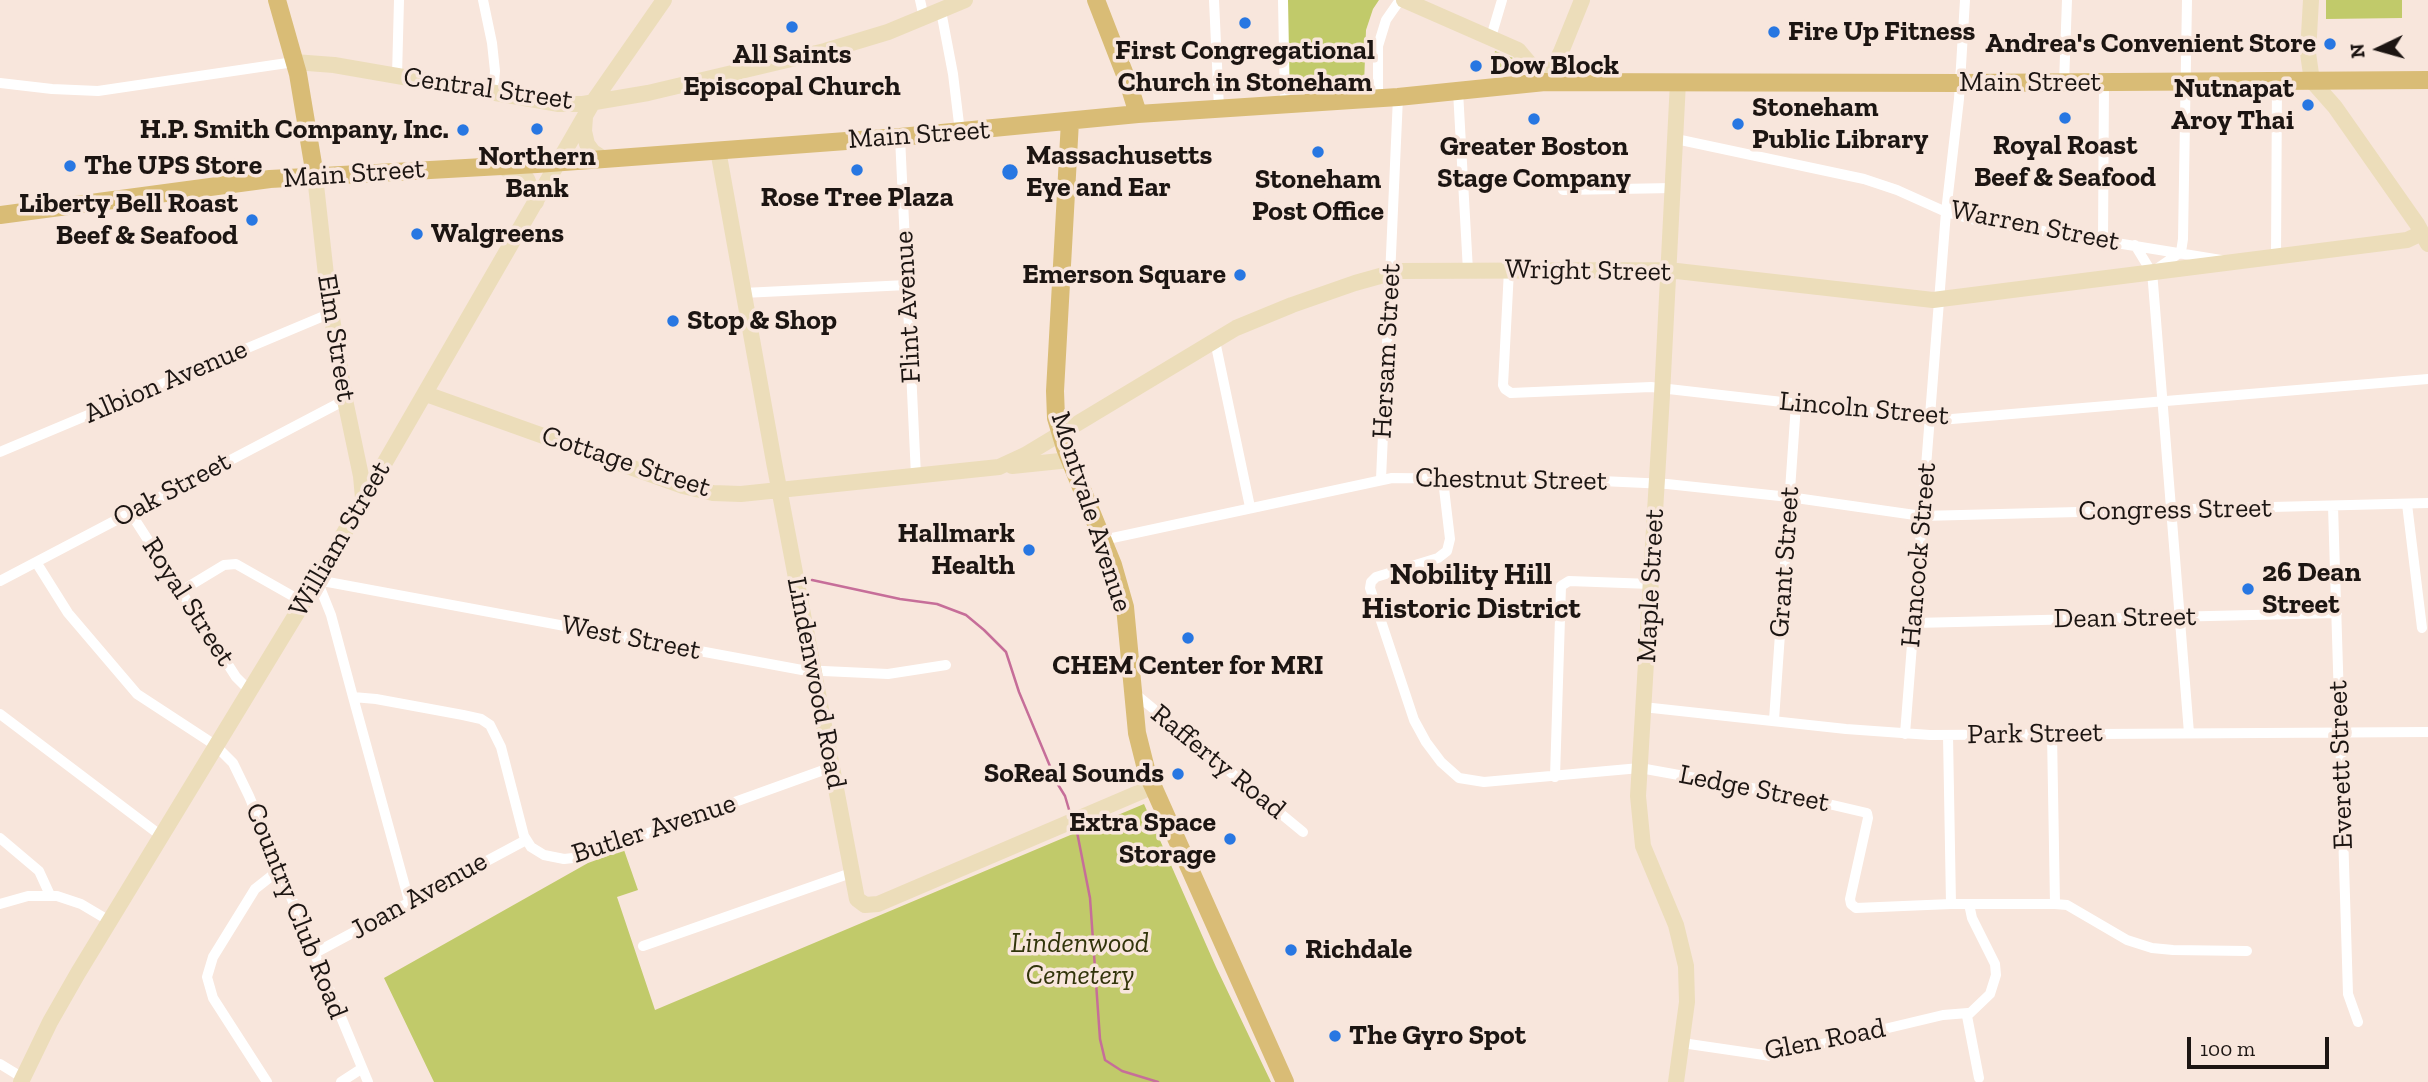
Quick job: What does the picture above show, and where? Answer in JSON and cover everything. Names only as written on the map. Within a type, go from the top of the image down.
[{"type":"main road","name":"Elm Street","points":[[277,0],[296,68],[315,176]]},
{"type":"main road","points":[[1096,0],[1138,114]]},
{"type":"main road","name":"Main Street","points":[[0,215],[270,179],[604,159],[900,137],[1138,114],[1398,97],[1545,82],[2104,83],[2428,80]]},
{"type":"main road","name":"Montvale Avenue","points":[[1070,121],[1055,391],[1060,433],[1103,540],[1127,613],[1140,751],[1153,787],[1285,1082]]},
{"type":"street","points":[[397,76],[400,0]]},
{"type":"street","points":[[482,0],[494,57],[493,93]]},
{"type":"street","name":"William Street","points":[[22,1080],[50,1022],[108,920],[317,580],[590,109],[664,0]]},
{"type":"street","points":[[920,0],[925,18]]},
{"type":"street","name":"Central Street","points":[[0,83],[98,91],[323,63],[590,109],[871,37],[965,0]]},
{"type":"street","points":[[1214,0],[1219,108]]},
{"type":"street","points":[[1283,0],[1285,104]]},
{"type":"street","points":[[1378,98],[1378,46],[1386,20],[1402,0],[1519,50],[1545,82],[1561,52],[1582,0]]},
{"type":"street","points":[[1491,37],[1502,0]]},
{"type":"street","name":"Hancock Street","points":[[1905,734],[1965,0]]},
{"type":"street","points":[[2064,83],[2067,0]]},
{"type":"street","points":[[2151,273],[2181,252],[2186,0]]},
{"type":"street","points":[[2311,0],[2308,53],[2312,81],[2334,107],[2425,239]]},
{"type":"street","points":[[941,11],[960,132]]},
{"type":"street","points":[[2276,258],[2277,81]]},
{"type":"street","name":"Maple Street","points":[[1676,1082],[1687,1002],[1686,966],[1676,925],[1640,837],[1640,768],[1678,82]]},
{"type":"street","points":[[2103,239],[2104,83]]},
{"type":"street","points":[[1458,91],[1468,271]]},
{"type":"street","name":"Hersam Street","points":[[1381,479],[1398,97]]},
{"type":"street","points":[[590,109],[584,131],[587,144],[604,159]]},
{"type":"street","name":"Flint Avenue","points":[[900,137],[916,476]]},
{"type":"street","name":"Warren Street","points":[[1676,139],[1864,179],[1898,190],[1946,212],[1975,220],[2103,239],[2234,263]]},
{"type":"street","name":"Lindenwood Road","points":[[718,150],[857,899],[862,904],[872,905],[1153,787]]},
{"type":"street","points":[[499,166],[527,179],[536,202]]},
{"type":"street","name":"Elm Street","points":[[315,176],[323,262],[363,498]]},
{"type":"street","points":[[1563,190],[1673,188]]},
{"type":"street","name":"Warren Street","points":[[2151,273],[2425,239]]},
{"type":"street","points":[[2135,245],[2151,273],[2189,733]]},
{"type":"street","name":"Lincoln Street","points":[[1509,270],[1503,383],[1506,391],[1513,393],[1662,388],[1930,420],[2428,379]]},
{"type":"street","name":"Wright Street","points":[[1060,433],[1236,328],[1292,305],[1390,272],[1668,270],[1926,300],[2151,273]]},
{"type":"street","points":[[743,293],[907,285]]},
{"type":"street","name":"Albion Avenue","points":[[0,452],[331,313]]},
{"type":"street","points":[[1215,341],[1250,508]]},
{"type":"street","name":"Cottage Street","points":[[426,394],[698,491],[725,495],[1070,460]]},
{"type":"street","name":"Oak Street","points":[[0,582],[345,400]]},
{"type":"street","name":"Grant Street","points":[[1774,720],[1796,404]]},
{"type":"street","name":"Cottage Street","points":[[999,467],[1025,455],[1060,433]]},
{"type":"street","name":"Chestnut Street","points":[[1103,540],[1381,479],[1579,480],[1657,484],[1922,516]]},
{"type":"street","name":"Ledge Street","points":[[1443,480],[1450,539],[1447,551],[1438,558],[1376,577],[1370,586],[1409,708],[1426,742],[1448,770],[1459,778],[1477,783],[1640,768],[1859,810],[1867,814],[1851,888],[1852,906],[1862,910],[1951,904]]},
{"type":"street","name":"Congress Street","points":[[1922,516],[2428,503]]},
{"type":"street","points":[[2407,504],[2422,628]]},
{"type":"street","name":"Everett Street","points":[[2333,506],[2348,994],[2358,1022]]},
{"type":"street","name":"Royal Street","points":[[130,512],[236,677],[249,690]]},
{"type":"street","name":"Country Club Road","points":[[36,562],[68,613],[136,694],[227,754],[236,768],[368,1082]]},
{"type":"street","points":[[181,591],[224,565],[236,564],[303,602]]},
{"type":"street","points":[[317,580],[331,615],[409,901]]},
{"type":"street","name":"West Street","points":[[317,580],[814,672],[888,674],[946,666]]},
{"type":"street","points":[[1555,776],[1561,586],[1569,581],[1651,584]]},
{"type":"street","name":"Dean Street","points":[[1914,623],[2337,613]]},
{"type":"street","name":"Rafferty Road","points":[[1133,692],[1303,832]]},
{"type":"street","name":"Butler Avenue","points":[[353,697],[463,715],[481,719],[490,725],[498,738],[526,840],[531,847],[544,855],[560,859],[574,859],[832,767]]},
{"type":"street","name":"Park Street","points":[[1643,707],[1905,734],[2428,732]]},
{"type":"street","points":[[0,714],[160,835]]},
{"type":"street","points":[[2052,734],[2054,904]]},
{"type":"street","points":[[1948,735],[1951,904],[2067,905],[2127,940],[2151,948],[2247,951]]},
{"type":"street","points":[[0,838],[34,865],[50,895]]},
{"type":"street","name":"Joan Avenue","points":[[313,954],[526,840]]},
{"type":"street","points":[[267,1082],[213,998],[207,977],[213,957],[256,887],[279,870]]},
{"type":"street","points":[[643,946],[851,873]]},
{"type":"street","points":[[0,904],[50,895],[77,902],[108,920]]},
{"type":"street","points":[[1969,904],[1972,918],[1995,964],[1996,975],[1990,994],[1968,1013],[1967,1018],[1979,1078]]},
{"type":"street","name":"Glen Road","points":[[1682,1044],[1771,1056],[1943,1016],[1968,1013]]},
{"type":"street","points":[[0,1064],[22,1080]]},
{"type":"street","points":[[341,1082],[361,1069]]},
{"type":"green space","points":[[1288,0],[1379,0],[1366,30],[1364,85],[1287,90]]},
{"type":"green space","points":[[2326,0],[2402,0],[2402,18],[2326,19]]},
{"type":"green space","points":[[1495,51],[1513,58],[1512,68],[1503,72],[1492,72]]},
{"type":"green space","name":"Lindenwood Cemetery","points":[[1144,804],[1216,967],[1271,1082],[434,1082],[384,978],[588,863],[624,850],[638,890],[617,897],[655,1010]]},
{"type":"waterway","points":[[812,580],[937,604],[966,615],[984,630],[1006,652],[1019,692],[1070,813]]},
{"type":"waterway","points":[[1077,832],[1090,898],[1100,1039],[1105,1060],[1122,1071],[1158,1082]]},
{"type":"place","name":"First Congregational Church in Stoneham","points":[[1245,23]]},
{"type":"place","name":"All Saints Episcopal Church","points":[[792,27]]},
{"type":"place","name":"Fire Up Fitness","points":[[1774,32]]},
{"type":"place","name":"Andrea's Convenient Store","points":[[2330,44]]},
{"type":"place","name":"Dow Block","points":[[1476,66]]},
{"type":"place","name":"Nutnapat Aroy Thai","points":[[2308,105]]},
{"type":"place","name":"Royal Roast Beef & Seafood","points":[[2065,118]]},
{"type":"place","name":"Greater Boston Stage Company","points":[[1534,119]]},
{"type":"place","name":"Stoneham Public Library","points":[[1738,124]]},
{"type":"place","name":"Northern Bank","points":[[537,129]]},
{"type":"place","name":"H.P. Smith Company, Inc.","points":[[463,130]]},
{"type":"place","name":"Stoneham Post Office","points":[[1318,152]]},
{"type":"place","name":"The UPS Store","points":[[70,166]]},
{"type":"place","name":"Rose Tree Plaza","points":[[857,170]]},
{"type":"place","name":"Massachusetts Eye and Ear","points":[[1010,172]]},
{"type":"place","name":"Liberty Bell Roast Beef & Seafood","points":[[252,220]]},
{"type":"place","name":"Walgreens","points":[[417,234]]},
{"type":"place","name":"Emerson Square","points":[[1240,275]]},
{"type":"place","name":"Stop & Shop","points":[[673,321]]},
{"type":"place","name":"Hallmark Health","points":[[1029,550]]},
{"type":"place","name":"26 Dean Street","points":[[2248,589]]},
{"type":"place","name":"CHEM Center for MRI","points":[[1188,638]]},
{"type":"place","name":"SoReal Sounds","points":[[1178,774]]},
{"type":"place","name":"Extra Space Storage","points":[[1230,839]]},
{"type":"place","name":"Richdale","points":[[1291,950]]},
{"type":"place","name":"The Gyro Spot","points":[[1335,1036]]},
{"type":"district","name":"Nobility Hill Historic District","points":[[1471,592]]}]
